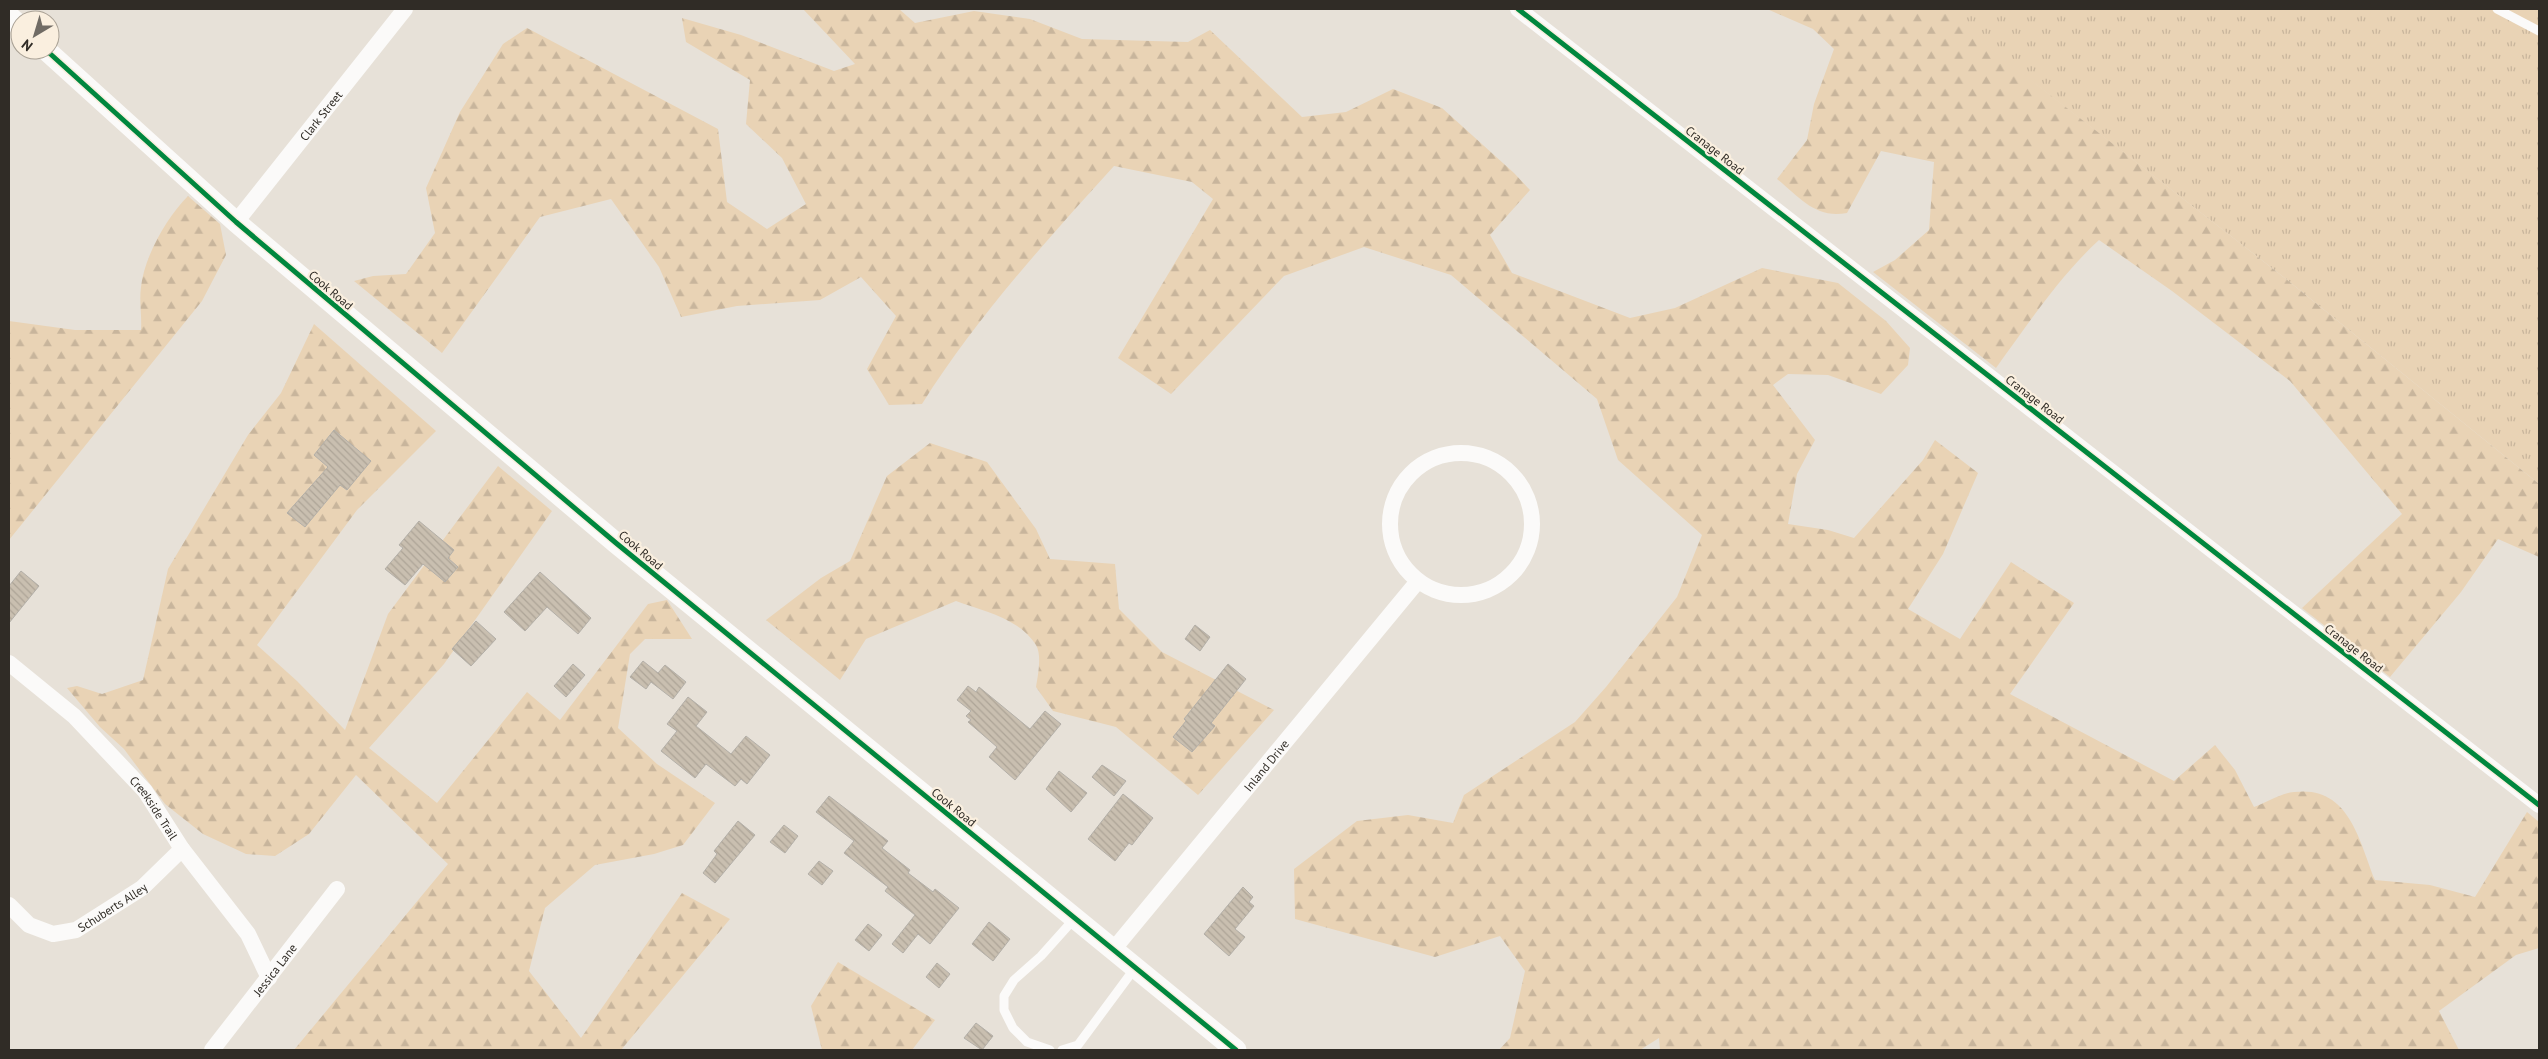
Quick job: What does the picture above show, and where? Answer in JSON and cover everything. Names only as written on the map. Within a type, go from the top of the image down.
[{"type":"street","name":"Clark Street","points":[[236,222],[405,9]]},
{"type":"street","name":"Cranage Road","points":[[1518,9],[2539,805]]},
{"type":"street","name":"Cook Road","points":[[57,60],[236,222],[616,543],[1236,1050]]},
{"type":"street","points":[[1461,452],[1496,462],[1516,478],[1525,491],[1533,515],[1533,530],[1527,554],[1505,581],[1483,593],[1465,596],[1440,593],[1418,581],[1402,564],[1392,541],[1390,527],[1393,502],[1405,480],[1415,469],[1437,457],[1461,452]]},
{"type":"street","name":"Inland Drive","points":[[1113,950],[1418,581]]},
{"type":"street","name":"Creekside Trail","points":[[9,662],[74,716],[138,784],[182,849],[248,934],[269,978]]},
{"type":"street","name":"Schuberts Alley","points":[[9,905],[29,925],[54,934],[76,930],[142,888],[182,849]]},
{"type":"street","name":"Jessica Lane","points":[[212,1050],[337,888]]},
{"type":"lane","points":[[2498,9],[2539,31]]},
{"type":"lane","points":[[1050,1050],[1027,1042],[1013,1028],[1004,1010],[1004,996],[1014,980],[1041,956],[1075,918]]},
{"type":"lane","points":[[1062,1050],[1078,1044],[1135,968]]},
{"type":"green space","points":[[803,9],[899,9],[915,23],[974,11],[1030,19],[1082,39],[1188,42],[1210,30],[1302,117],[1346,112],[1393,89],[1442,108],[1514,173],[1530,190],[1490,235],[1512,273],[1630,318],[1675,308],[1762,268],[1838,283],[1886,321],[1910,348],[1908,365],[1881,394],[1828,375],[1788,374],[1773,385],[1815,440],[1797,474],[1788,524],[1828,530],[1854,538],[1923,460],[1935,440],[1978,473],[1943,554],[1908,609],[1960,639],[2011,562],[2074,603],[2010,694],[2174,781],[2215,745],[2235,770],[2254,807],[2279,796],[2294,792],[2313,792],[2328,797],[2340,806],[2349,818],[2357,833],[2375,880],[2430,885],[2475,897],[2527,812],[2539,822],[2539,948],[2516,955],[2439,1011],[2459,1050],[1660,1050],[1659,1038],[1640,1050],[1499,1050],[1510,1038],[1525,971],[1500,936],[1435,957],[1295,919],[1294,869],[1357,821],[1408,815],[1453,823],[1464,795],[1575,722],[1606,687],[1677,597],[1702,535],[1618,460],[1597,399],[1451,275],[1364,247],[1284,276],[1171,394],[1118,358],[1213,199],[1192,182],[1114,166],[1013,281],[965,341],[922,404],[889,405],[867,369],[896,316],[861,277],[820,300],[737,306],[681,317],[659,267],[611,199],[540,217],[442,353],[354,281],[373,276],[406,274],[435,233],[426,188],[460,112],[503,44],[527,28],[718,129],[727,202],[767,229],[806,204],[782,158],[746,124],[750,80],[686,42],[682,18],[741,35],[834,71],[855,64]]},
{"type":"green space","points":[[1767,9],[1940,9],[2286,279],[2539,484],[2539,557],[2498,539],[2461,592],[2390,677],[2302,608],[2402,514],[2290,381],[2172,291],[2099,240],[2057,285],[1996,368],[1873,272],[1895,260],[1929,230],[1934,162],[1881,151],[1847,213],[1826,213],[1817,210],[1801,200],[1777,179],[1807,140],[1814,104],[1834,49],[1813,29]]},
{"type":"green space","points":[[1939,9],[2539,9],[2539,484],[2286,279]]},
{"type":"green space","points":[[188,196],[220,224],[226,255],[202,301],[9,540],[9,321],[75,330],[141,330],[140,292],[147,263],[165,226]]},
{"type":"green space","points":[[314,324],[436,431],[357,510],[257,645],[297,681],[345,730],[388,614],[498,466],[552,511],[444,664],[369,748],[437,803],[527,692],[560,720],[648,604],[667,600],[692,639],[645,639],[630,654],[618,728],[657,764],[715,803],[683,845],[654,854],[595,865],[545,908],[529,971],[581,1038],[682,893],[730,919],[621,1050],[294,1050],[448,864],[356,775],[309,834],[275,856],[246,854],[203,834],[165,804],[124,749],[100,727],[67,688],[77,686],[102,694],[143,680],[168,569],[248,435],[281,393]]},
{"type":"green space","points":[[930,443],[987,462],[1036,529],[1050,559],[1115,564],[1119,609],[1162,652],[1274,710],[1198,795],[1116,727],[1053,711],[1036,687],[1039,660],[1036,645],[1020,628],[989,612],[956,601],[866,639],[840,680],[766,620],[821,578],[850,561],[887,476]]},
{"type":"green space","points":[[838,962],[935,1020],[912,1050],[822,1050],[811,1006]]},
{"type":"building","points":[[334,430],[371,461],[347,490],[340,485],[305,527],[287,513],[328,467],[314,455]]},
{"type":"building","points":[[419,521],[454,550],[448,558],[458,567],[445,582],[423,564],[405,585],[385,569],[403,548],[399,545]]},
{"type":"building","points":[[21,571],[39,586],[9,623],[9,586]]},
{"type":"building","points":[[540,572],[591,618],[578,634],[547,607],[525,631],[504,612]]},
{"type":"building","points":[[476,621],[496,639],[471,666],[452,649]]},
{"type":"building","points":[[1195,625],[1210,637],[1200,651],[1185,639]]},
{"type":"building","points":[[643,661],[658,673],[665,665],[686,682],[673,699],[651,682],[646,689],[630,677]]},
{"type":"building","points":[[573,664],[585,675],[566,697],[554,686]]},
{"type":"building","points":[[1228,664],[1246,679],[1211,723],[1215,726],[1192,752],[1173,737],[1186,721],[1184,719]]},
{"type":"building","points":[[968,686],[976,692],[979,687],[1030,729],[1045,711],[1061,724],[1015,780],[989,757],[997,747],[968,722],[971,720],[966,716],[971,711],[957,700]]},
{"type":"building","points":[[688,697],[707,712],[696,726],[731,754],[746,736],[770,755],[747,784],[741,779],[735,786],[706,764],[695,778],[661,751],[677,731],[667,724]]},
{"type":"building","points":[[1102,765],[1126,781],[1114,796],[1092,777]]},
{"type":"building","points":[[1059,771],[1087,793],[1071,812],[1046,789]]},
{"type":"building","points":[[1123,794],[1153,818],[1132,845],[1129,843],[1115,861],[1088,839]]},
{"type":"building","points":[[829,796],[888,841],[882,848],[910,870],[908,873],[933,892],[935,889],[959,908],[930,944],[918,934],[903,953],[892,944],[915,915],[885,891],[888,887],[844,853],[854,841],[816,812]]},
{"type":"building","points":[[738,821],[755,835],[715,883],[703,873],[717,854],[714,851]]},
{"type":"building","points":[[784,825],[798,836],[785,853],[770,842]]},
{"type":"building","points":[[819,861],[833,871],[822,885],[808,874]]},
{"type":"building","points":[[1243,887],[1253,897],[1249,902],[1254,906],[1235,929],[1245,937],[1229,956],[1204,934]]},
{"type":"building","points":[[989,922],[1010,939],[993,961],[972,944]]},
{"type":"building","points":[[868,924],[882,935],[869,951],[855,940]]},
{"type":"building","points":[[937,963],[950,974],[939,988],[926,977]]},
{"type":"building","points":[[976,1023],[993,1036],[982,1050],[964,1038]]},
{"type":"cycle path","points":[[1518,9],[2539,805]]},
{"type":"cycle path","points":[[57,60],[236,222],[616,543],[1236,1050]]}]
